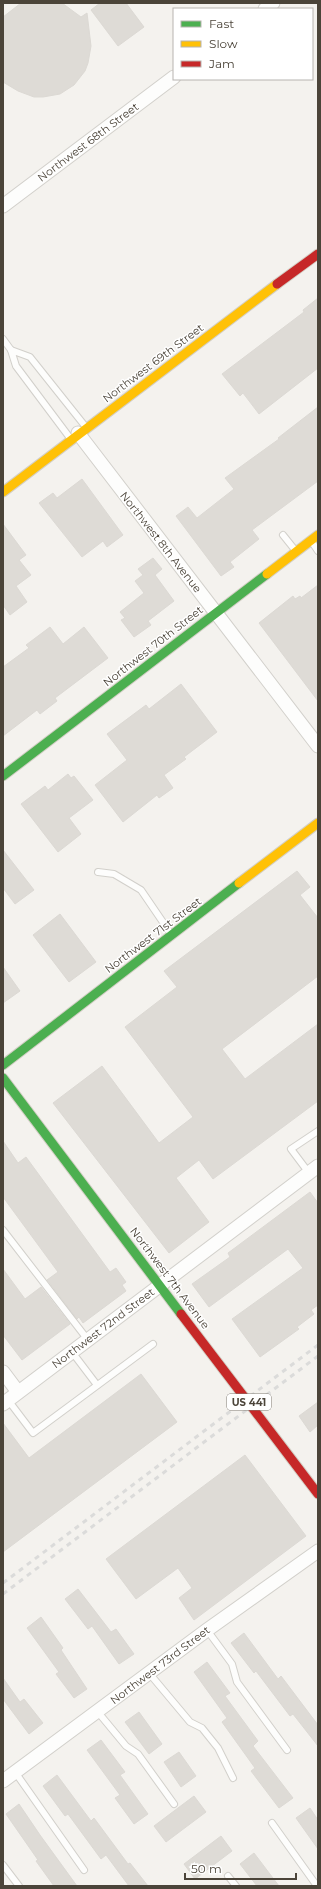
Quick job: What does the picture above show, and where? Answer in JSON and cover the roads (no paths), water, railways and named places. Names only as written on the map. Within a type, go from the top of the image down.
[{"type":"street","name":"Northwest 68th Street","points":[[3,206],[173,78]]},
{"type":"street","name":"Northwest 69th Street","points":[[3,492],[78,433],[318,254]]},
{"type":"street","name":"Northwest 8th Avenue","points":[[78,433],[318,746]]},
{"type":"street","name":"Northwest 70th Street","points":[[3,776],[314,538]]},
{"type":"street","name":"Northwest 71st Street","points":[[3,1065],[318,823]]},
{"type":"street","name":"Northwest 7th Avenue","points":[[3,1078],[318,1494]]},
{"type":"street","name":"Northwest 72nd Street","points":[[10,1399],[313,1169]]},
{"type":"street","points":[[3,1372],[10,1399]]},
{"type":"street","name":"Northwest 73rd Street","points":[[3,1781],[207,1630],[318,1551]]},
{"type":"lane","points":[[3,340],[11,350],[16,366],[78,433]]},
{"type":"lane","points":[[11,350],[30,357],[78,433]]},
{"type":"lane","points":[[283,535],[296,552]]},
{"type":"lane","points":[[314,538],[318,550]]},
{"type":"lane","points":[[98,872],[114,874],[141,890],[172,935]]},
{"type":"lane","points":[[313,1169],[291,1149],[318,1131]]},
{"type":"lane","points":[[3,1230],[88,1340]]},
{"type":"lane","points":[[10,1399],[33,1433],[152,1344]]},
{"type":"lane","points":[[72,1352],[97,1385]]},
{"type":"lane","points":[[207,1630],[232,1664],[237,1682],[287,1750]]},
{"type":"lane","points":[[149,1673],[190,1722],[202,1728],[218,1748],[232,1778]]},
{"type":"lane","points":[[97,1711],[126,1746],[138,1754],[174,1804]]},
{"type":"lane","points":[[15,1772],[84,1870]]},
{"type":"lane","points":[[272,1823],[317,1886]]},
{"type":"lane","points":[[3,1865],[19,1886]]},
{"type":"lane","points":[[228,1876],[236,1886]]},
{"type":"railway","points":[[3,1583],[318,1345]]},
{"type":"railway","points":[[3,1594],[318,1356]]}]
